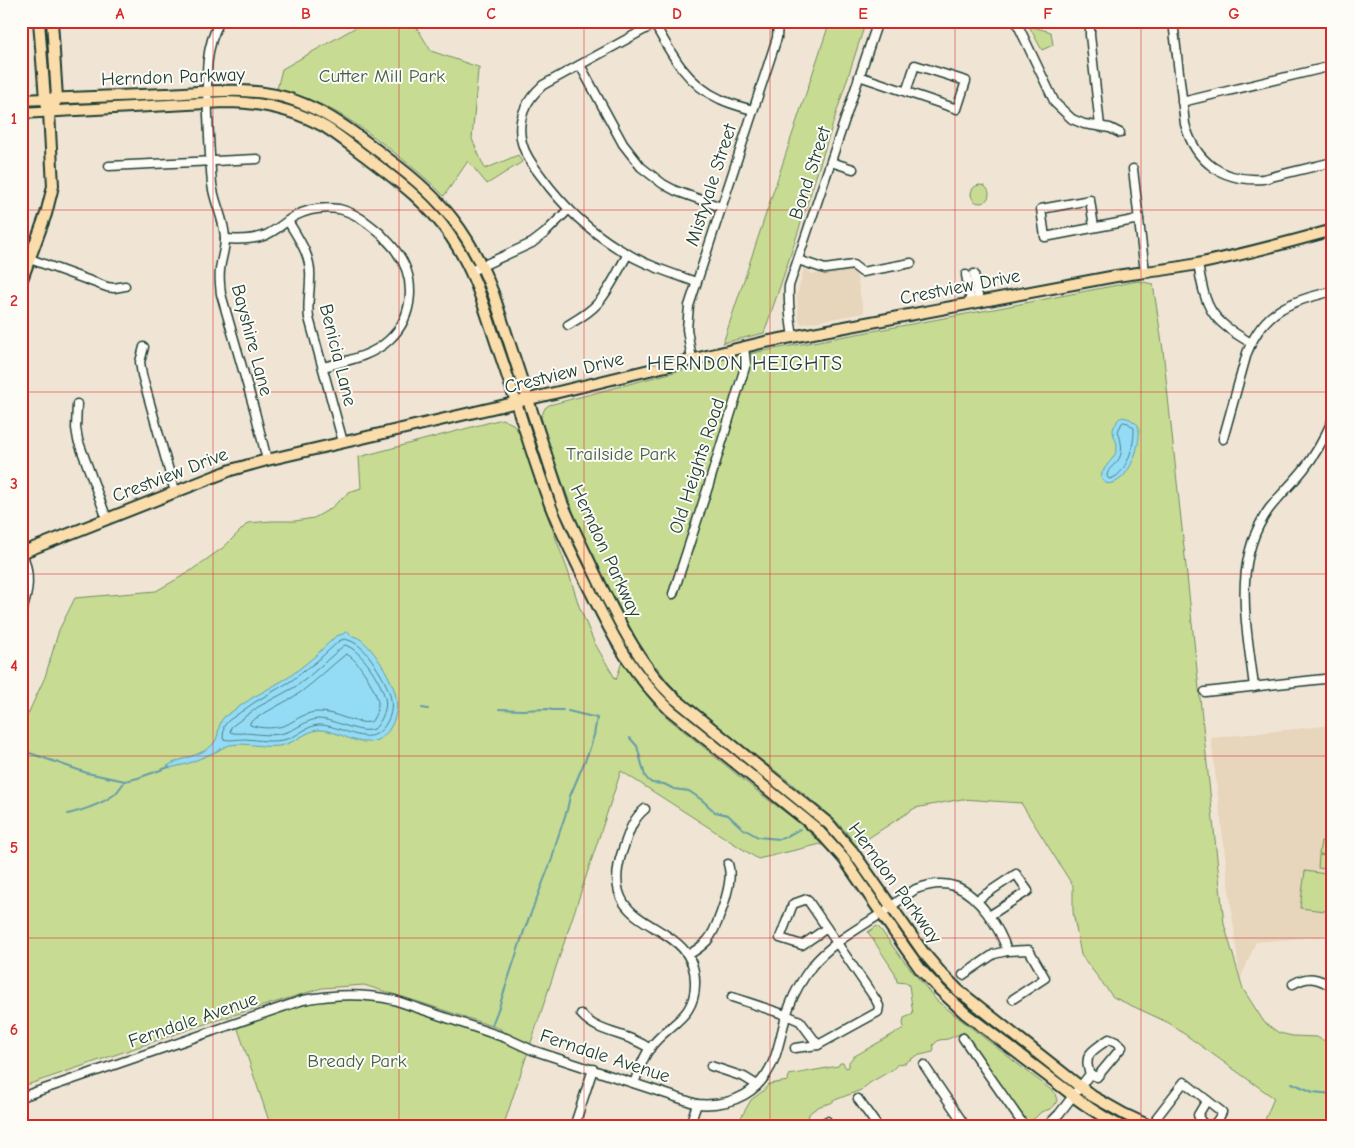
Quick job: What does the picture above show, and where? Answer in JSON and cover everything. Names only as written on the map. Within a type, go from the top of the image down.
[{"type":"main road","points":[[21,282],[46,214],[53,186],[49,112],[44,99],[40,21]]},
{"type":"main road","points":[[49,112],[56,98],[52,21]]},
{"type":"main road","name":"Herndon Parkway","points":[[21,100],[242,90],[269,94],[294,100],[329,116],[415,179],[435,198],[461,230],[482,266],[493,293],[557,488],[572,526],[628,638],[648,669],[674,697],[829,824],[849,847],[923,952],[968,999],[1092,1096],[1154,1127]]},
{"type":"main road","name":"Herndon Parkway","points":[[21,113],[237,102],[266,105],[303,116],[325,127],[401,184],[427,207],[451,237],[471,271],[538,470],[561,531],[611,633],[634,669],[650,690],[670,710],[826,838],[844,859],[913,960],[947,997],[971,1018],[1073,1096],[1098,1114],[1122,1127]]},
{"type":"main road","name":"Crestview Drive","points":[[22,553],[231,470],[267,460],[793,336],[1116,276],[1198,264],[1333,230]]},
{"type":"street","name":"Bayshire Lane","points":[[220,21],[212,40],[206,66],[213,194],[222,220],[225,239],[220,272],[221,294],[267,460]]},
{"type":"street","name":"Mistyvale Street","points":[[692,360],[687,317],[689,306],[777,38],[778,21]]},
{"type":"street","name":"Bond Street","points":[[793,336],[789,316],[789,286],[878,21]]},
{"type":"street","points":[[1016,21],[1055,103],[1063,112],[1072,119],[1084,124],[1100,126],[1120,133]]},
{"type":"street","points":[[1094,21],[1090,26],[1090,35],[1100,126]]},
{"type":"street","points":[[696,282],[665,272],[628,254],[601,236],[569,209],[548,186],[525,153],[520,127],[525,108],[535,92],[544,86],[656,22],[678,65],[698,86],[720,99],[753,110]]},
{"type":"street","points":[[1174,30],[1185,124],[1193,146],[1207,162],[1220,172],[1246,179],[1263,179],[1333,162]]},
{"type":"street","points":[[580,65],[623,144],[641,167],[676,191],[721,207]]},
{"type":"street","points":[[859,76],[906,92],[957,109],[966,81],[915,65],[906,92]]},
{"type":"street","points":[[1182,102],[1328,67]]},
{"type":"street","points":[[109,166],[257,159]]},
{"type":"street","points":[[831,162],[853,168]]},
{"type":"street","points":[[1133,170],[1139,219],[1150,272]]},
{"type":"street","points":[[1094,227],[1090,200],[1041,209],[1045,237],[1139,219]]},
{"type":"street","points":[[225,239],[244,240],[254,238],[275,230],[306,211],[318,209],[340,210],[355,215],[369,223],[396,250],[402,259],[409,278],[410,298],[408,309],[400,327],[390,340],[372,352],[323,367]]},
{"type":"street","points":[[471,271],[532,243],[546,233],[569,209]]},
{"type":"street","name":"Benicia Lane","points":[[288,221],[308,256],[310,278],[309,318],[343,442]]},
{"type":"street","points":[[568,325],[596,305],[628,254]]},
{"type":"street","points":[[30,259],[107,287],[125,286]]},
{"type":"street","points":[[798,260],[825,268],[853,265],[862,272],[911,263]]},
{"type":"street","points":[[1198,264],[1203,293],[1212,312],[1227,328],[1251,343]]},
{"type":"street","points":[[970,275],[975,302]]},
{"type":"street","points":[[1223,439],[1251,343],[1261,327],[1278,310],[1300,299],[1333,291]]},
{"type":"street","name":"Old Heights Road","points":[[672,594],[744,372],[746,364],[744,347]]},
{"type":"street","points":[[144,348],[140,362],[142,375],[176,492]]},
{"type":"street","points":[[77,404],[76,428],[78,440],[107,518]]},
{"type":"street","points":[[1254,687],[1244,598],[1248,553],[1268,510],[1316,453],[1333,419]]},
{"type":"street","points":[[21,614],[26,601],[29,580],[28,570],[22,553]]},
{"type":"street","points":[[1205,692],[1333,678]]},
{"type":"street","points":[[634,1083],[644,1058],[656,1040],[684,1016],[691,1003],[696,979],[688,955],[676,941],[630,912],[620,894],[617,875],[618,865],[631,826],[645,809]]},
{"type":"street","points":[[688,955],[707,941],[716,925],[729,884],[728,864]]},
{"type":"street","points":[[977,900],[1016,874],[1028,891],[989,916]]},
{"type":"street","name":"Ferndale Avenue","points":[[21,1097],[303,1000],[340,995],[360,995],[394,1000],[501,1036],[532,1050],[697,1104],[718,1104],[730,1102],[750,1092],[765,1076],[769,1070],[786,1015],[796,991],[804,977],[824,954],[916,889],[927,885],[945,884],[964,889],[977,900],[996,926],[1007,951]]},
{"type":"street","points":[[795,1048],[818,1045],[878,1012],[879,1006],[876,1000],[827,928],[807,900],[793,904],[780,938],[802,945],[827,928]]},
{"type":"street","points":[[963,975],[994,954],[1007,951],[1029,950],[1045,978],[1013,1000]]},
{"type":"street","points":[[1293,984],[1314,978],[1333,987]]},
{"type":"street","points":[[732,997],[800,1021],[818,1045]]},
{"type":"street","points":[[581,1014],[591,1024],[638,1040],[650,1049]]},
{"type":"street","points":[[963,1038],[1025,1127]]},
{"type":"street","points":[[1108,1039],[1122,1047],[1097,1077],[1090,1074],[1086,1065],[1091,1051],[1108,1039]]},
{"type":"street","points":[[710,1066],[744,1077],[757,1085]]},
{"type":"street","points":[[924,1066],[964,1126]]},
{"type":"street","points":[[574,1127],[593,1070]]},
{"type":"street","points":[[1046,1127],[1059,1114],[1090,1074]]},
{"type":"street","points":[[1154,1127],[1157,1117],[1184,1082],[1207,1100]]},
{"type":"street","points":[[858,1099],[878,1127]]},
{"type":"street","points":[[689,1127],[697,1104]]},
{"type":"street","points":[[819,1127],[828,1121]]},
{"type":"shaded area","points":[[804,268],[813,274],[851,269],[856,273],[864,313],[802,324],[798,316],[797,295]]},
{"type":"shaded area","points":[[1333,725],[1333,937],[1256,942],[1240,980],[1211,738]]},
{"type":"green space","name":"Cutter Mill Park","points":[[367,21],[413,21],[431,51],[481,68],[478,70],[472,139],[485,169],[518,155],[522,162],[487,184],[468,161],[444,196],[395,153],[340,114],[310,100],[277,89],[282,69]]},
{"type":"green space","points":[[830,21],[866,21],[764,333],[723,343]]},
{"type":"green space","points":[[1033,27],[1051,32],[1053,45],[1042,50],[1030,28]]},
{"type":"green space","points":[[976,185],[984,185],[989,190],[987,201],[976,203],[971,198],[971,190]]},
{"type":"green space","points":[[1138,281],[1153,284],[1163,350],[1224,924],[1243,989],[1264,1022],[1279,1033],[1293,1036],[1317,1037],[1333,1042],[1333,1127],[1262,1127],[1274,1098],[1169,1023],[1113,997],[1081,955],[1073,912],[1073,886],[1021,803],[962,799],[915,808],[856,846],[836,821],[791,783],[690,704],[669,683],[656,666],[646,694],[658,709],[762,795],[801,824],[821,844],[758,859],[621,771],[503,1127],[271,1127],[236,1023],[303,1000],[364,995],[415,1007],[501,1036],[501,1029],[364,985],[322,988],[208,1023],[21,1087],[21,732],[45,677],[59,630],[75,598],[156,591],[186,574],[224,547],[248,523],[295,521],[314,518],[330,509],[349,492],[361,488],[359,457],[502,419],[513,424],[521,436],[579,606],[594,642],[616,680],[632,631],[577,522],[549,446],[541,417],[545,408],[549,405],[720,360]]},
{"type":"green space","points":[[1321,841],[1333,842],[1333,855],[1319,854]]},
{"type":"green space","points":[[1319,855],[1333,857],[1333,870],[1318,868]]},
{"type":"green space","points":[[1305,871],[1333,875],[1333,912],[1300,908]]},
{"type":"green space","points":[[877,926],[937,1001],[1055,1093],[1057,1101],[1054,1106],[1041,1112],[1034,1119],[1026,1121],[964,1032],[948,1039],[939,1040],[933,1045],[933,1052],[916,1056],[905,1063],[898,1064],[861,1090],[820,1106],[809,1114],[808,1120],[801,1123],[783,1127],[697,1127],[700,1118],[704,1118],[712,1124],[740,1119],[751,1100],[769,1084],[788,1081],[789,1075],[838,1066],[840,1063],[843,1063],[846,1068],[849,1067],[849,1062],[853,1057],[904,1028],[904,1018],[913,1014],[909,985],[897,982],[895,973],[868,932]]},
{"type":"water","points":[[1123,417],[1130,419],[1138,425],[1139,440],[1137,450],[1124,475],[1118,480],[1107,483],[1104,482],[1101,476],[1116,452],[1117,445],[1113,429],[1118,420]]},
{"type":"water","points":[[349,632],[350,635],[360,639],[377,657],[394,690],[397,702],[396,714],[389,730],[381,738],[365,742],[357,741],[318,730],[284,745],[230,745],[189,763],[170,768],[167,766],[205,751],[216,740],[220,723],[224,717],[252,698],[289,677],[336,636]]},
{"type":"waterway","points":[[422,708],[428,709]]},
{"type":"waterway","points":[[499,709],[563,710]]},
{"type":"waterway","points":[[492,1025],[524,931],[552,859],[570,796],[594,735],[597,718],[568,711]]},
{"type":"waterway","points":[[630,738],[637,746],[645,776],[652,783],[664,784],[674,789],[689,791],[715,812],[728,815],[742,828],[758,837],[779,839],[800,829]]},
{"type":"waterway","points":[[21,750],[87,773],[125,781],[169,767]]},
{"type":"waterway","points":[[68,814],[104,801],[115,794],[125,781]]},
{"type":"waterway","points":[[1292,1083],[1313,1092],[1333,1093]]},
{"type":"district","name":"HERNDON HEIGHTS","points":[[745,363]]},
{"type":"park label","name":"Trailside Park","points":[[621,454]]},
{"type":"park label","name":"Bready Park","points":[[357,1061]]}]
